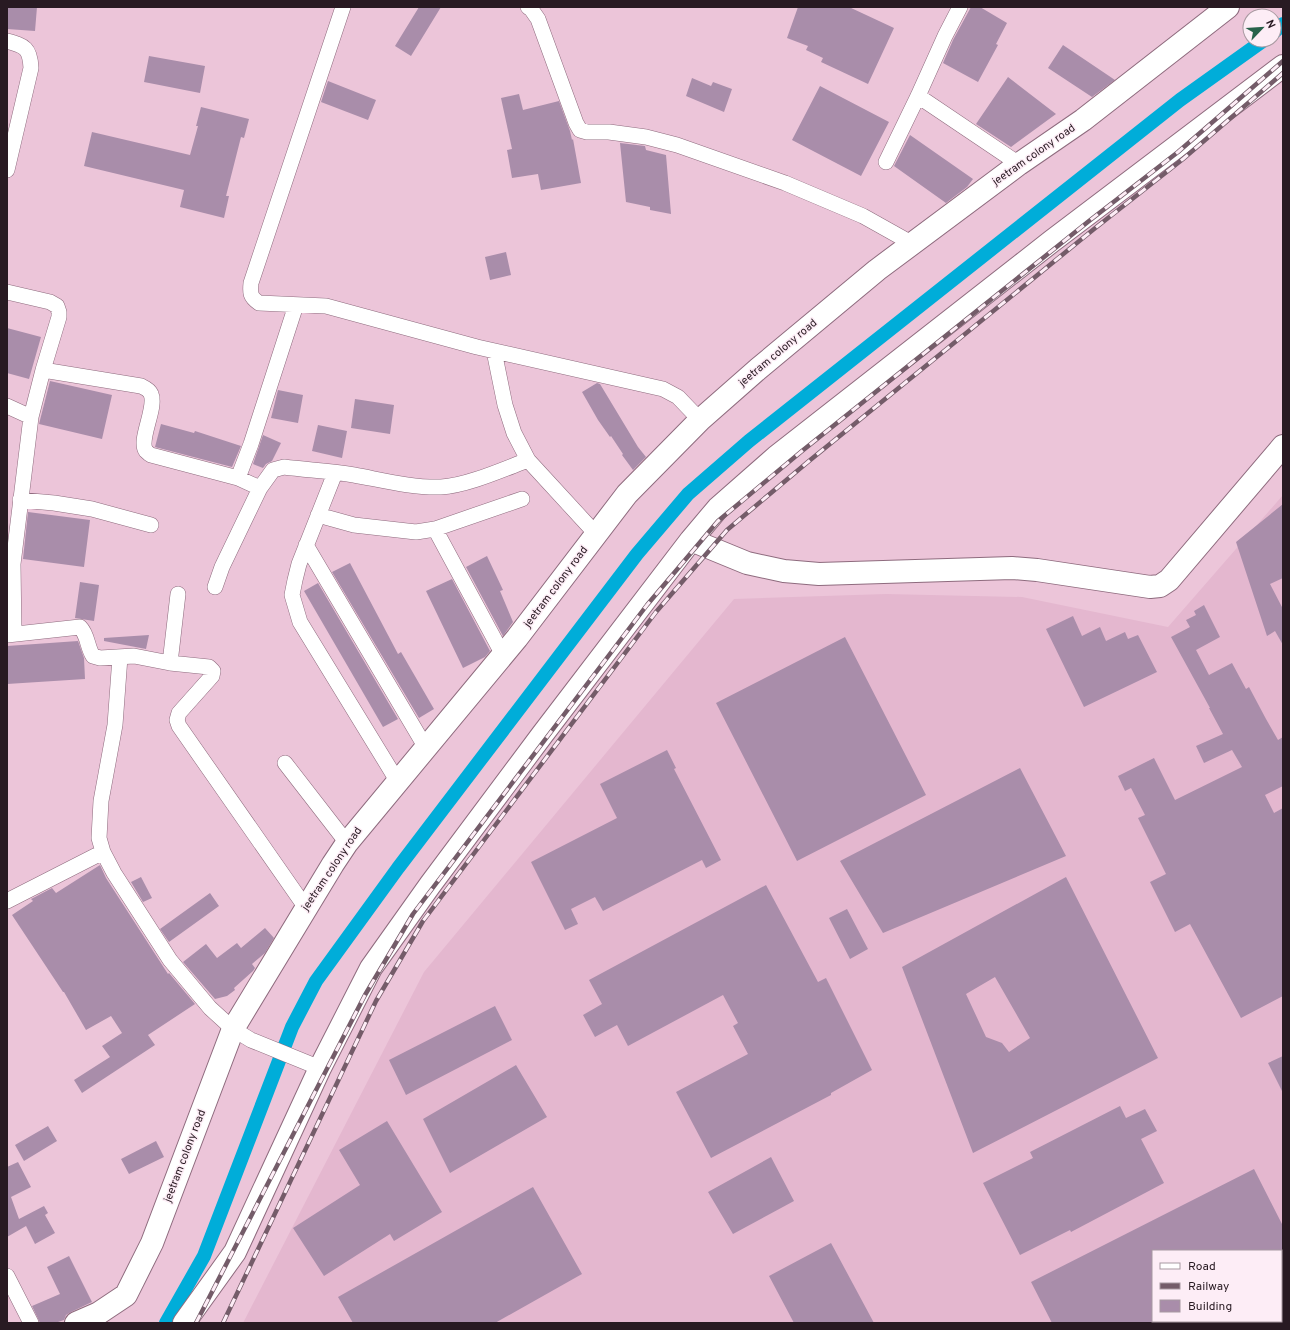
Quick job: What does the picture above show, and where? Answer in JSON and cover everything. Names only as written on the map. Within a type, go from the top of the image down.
[{"type":"street","points":[[343,7],[252,283],[250,291],[252,299],[258,303],[326,306],[494,351],[663,389],[678,397],[700,420]]},
{"type":"street","points":[[528,7],[531,8],[538,19],[576,123],[580,130],[587,132],[609,132],[646,137],[677,145],[778,180],[863,216],[913,244]]},
{"type":"street","points":[[886,162],[960,7]]},
{"type":"street","name":"jeetram colony road","points":[[76,1323],[99,1313],[126,1295],[152,1242],[242,1035],[306,908],[347,843],[517,638],[627,494],[700,420],[824,313],[878,270],[1019,164],[1082,120],[1228,7]]},
{"type":"street","points":[[7,41],[24,46],[30,55],[31,68],[7,170]]},
{"type":"street","points":[[184,1323],[235,1252],[315,1066],[371,968],[430,885],[542,735],[691,540],[718,508],[776,457],[1052,241],[1283,66]]},
{"type":"street","points":[[918,96],[1019,164]]},
{"type":"street","points":[[7,292],[50,302],[57,306],[59,312],[59,318],[43,370],[31,417],[13,564],[11,635],[80,627],[84,631],[93,656],[100,658],[134,656],[170,663],[209,667],[213,671],[212,676],[179,713],[177,720],[179,726],[306,908]]},
{"type":"street","points":[[238,478],[251,444],[296,305]]},
{"type":"street","points":[[494,351],[514,433],[528,460],[596,534]]},
{"type":"street","points":[[43,370],[141,386],[148,389],[152,394],[152,403],[144,443],[146,450],[151,455],[238,478],[260,488]]},
{"type":"street","points":[[7,406],[31,417]]},
{"type":"street","points":[[691,540],[747,563],[784,571],[819,574],[1012,568],[1037,570],[1150,587],[1160,586],[1169,580],[1283,446]]},
{"type":"street","points":[[214,587],[260,488],[273,470],[284,467],[421,486],[442,487],[475,479],[528,460]]},
{"type":"street","points":[[335,473],[299,564],[292,595],[300,622],[398,782]]},
{"type":"street","points":[[318,515],[354,525],[416,532],[435,529],[522,499]]},
{"type":"street","points":[[20,500],[54,503],[92,509],[152,525]]},
{"type":"street","points":[[435,529],[503,655]]},
{"type":"street","points":[[306,545],[426,748]]},
{"type":"street","points":[[170,663],[178,594]]},
{"type":"street","points":[[120,657],[115,725],[101,801],[99,838],[103,852],[114,873],[170,960],[210,1008],[242,1035],[315,1066]]},
{"type":"street","points":[[285,763],[347,843]]},
{"type":"street","points":[[7,901],[103,852]]},
{"type":"street","points":[[7,1276],[31,1323]]},
{"type":"shaded area","points":[[1283,495],[1283,1323],[243,1323],[424,972],[734,599],[886,594],[1022,597],[1168,627]]},
{"type":"building","points":[[7,7],[37,7],[35,31],[7,29]]},
{"type":"building","points":[[419,7],[441,7],[411,56],[395,46]]},
{"type":"building","points":[[798,7],[849,7],[894,28],[868,84],[821,62],[823,58],[806,50],[808,46],[787,38]]},
{"type":"building","points":[[971,7],[980,7],[1007,23],[996,44],[998,45],[978,82],[943,63],[953,40]]},
{"type":"building","points":[[1063,45],[1115,80],[1092,97],[1048,68]]},
{"type":"building","points":[[149,56],[205,66],[200,93],[144,82]]},
{"type":"building","points":[[1008,77],[1056,114],[1011,147],[976,124]]},
{"type":"building","points":[[692,78],[711,86],[713,82],[732,89],[724,112],[686,96]]},
{"type":"building","points":[[328,81],[376,100],[368,120],[321,102]]},
{"type":"building","points":[[820,86],[889,122],[861,176],[792,140]]},
{"type":"building","points":[[519,94],[523,110],[559,101],[572,140],[573,139],[581,183],[541,190],[538,174],[512,178],[507,150],[512,149],[501,98]]},
{"type":"building","points":[[201,107],[249,119],[244,138],[241,137],[226,196],[229,196],[224,218],[180,207],[184,190],[84,166],[92,132],[190,155],[198,126],[196,126]]},
{"type":"building","points":[[910,135],[973,179],[967,187],[946,203],[894,166]]},
{"type":"building","points":[[620,143],[645,146],[646,150],[666,155],[671,214],[650,210],[650,207],[626,202]]},
{"type":"building","points":[[506,252],[511,275],[490,280],[485,257]]},
{"type":"building","points":[[7,328],[41,337],[29,379],[7,373]]},
{"type":"building","points":[[50,381],[112,395],[102,439],[39,424]]},
{"type":"building","points":[[597,383],[600,384],[638,447],[646,457],[633,470],[611,436],[610,437],[598,420],[582,392]]},
{"type":"building","points":[[278,390],[303,395],[298,423],[271,418]]},
{"type":"building","points":[[355,399],[394,405],[390,434],[351,428]]},
{"type":"building","points":[[161,424],[194,433],[195,431],[241,446],[232,467],[155,447]]},
{"type":"building","points":[[318,425],[347,431],[342,458],[312,451]]},
{"type":"building","points":[[263,435],[281,443],[272,461],[266,464],[263,468],[253,464]]},
{"type":"building","points":[[1283,504],[1283,578],[1270,584],[1283,609],[1283,645],[1275,631],[1267,636],[1236,542]]},
{"type":"building","points":[[28,512],[90,520],[84,567],[23,559]]},
{"type":"building","points":[[487,556],[503,590],[500,591],[513,622],[503,636],[466,567]]},
{"type":"building","points":[[350,563],[398,654],[401,652],[434,709],[419,718],[332,572]]},
{"type":"building","points":[[452,579],[490,651],[485,657],[463,668],[426,591]]},
{"type":"building","points":[[80,582],[99,585],[94,621],[75,618]]},
{"type":"building","points":[[318,583],[398,719],[383,727],[304,591]]},
{"type":"building","points":[[1204,605],[1220,637],[1196,650],[1209,675],[1232,663],[1246,689],[1249,687],[1278,740],[1283,737],[1283,786],[1265,795],[1274,813],[1283,808],[1283,996],[1241,1018],[1190,924],[1175,932],[1150,882],[1166,874],[1138,818],[1145,815],[1131,788],[1125,791],[1118,776],[1154,758],[1175,800],[1242,767],[1232,750],[1204,763],[1196,746],[1223,734],[1171,637],[1190,627],[1186,620],[1196,615],[1194,611]]},
{"type":"building","points":[[1073,616],[1082,636],[1100,627],[1106,641],[1125,632],[1128,639],[1138,635],[1157,672],[1084,707],[1046,629]]},
{"type":"building","points":[[149,635],[146,649],[104,641],[104,638]]},
{"type":"building","points":[[845,637],[926,795],[797,861],[716,703]]},
{"type":"building","points":[[78,641],[84,658],[85,679],[7,684],[7,646]]},
{"type":"building","points":[[667,750],[676,768],[674,769],[721,860],[706,868],[702,860],[603,911],[595,897],[571,909],[578,924],[565,930],[531,862],[617,818],[600,784]]},
{"type":"building","points":[[1020,768],[1066,856],[883,933],[840,861]]},
{"type":"building","points":[[100,865],[106,878],[168,974],[169,973],[195,1004],[148,1035],[155,1045],[82,1093],[74,1080],[110,1057],[102,1046],[122,1033],[111,1016],[86,1030],[64,992],[12,915],[33,901],[31,899],[52,888],[56,893]]},
{"type":"building","points":[[141,877],[152,898],[143,902],[131,882]]},
{"type":"building","points":[[1066,877],[1158,1058],[973,1153],[902,967]],"holes":[[[995,977],[1030,1038],[1009,1052],[1002,1043],[986,1037],[966,994]]]},
{"type":"building","points":[[766,885],[818,982],[826,978],[872,1070],[831,1093],[831,1095],[711,1158],[676,1092],[748,1054],[733,1026],[738,1023],[723,995],[628,1046],[617,1025],[595,1037],[583,1015],[602,1004],[589,980]]},
{"type":"building","points":[[210,893],[219,906],[169,942],[160,929]]},
{"type":"building","points":[[847,909],[868,949],[850,959],[829,918]]},
{"type":"building","points":[[265,928],[274,938],[265,953],[252,964],[255,968],[253,971],[234,988],[235,990],[227,996],[215,999],[183,962],[206,944],[217,958],[237,943],[241,948]]},
{"type":"building","points":[[495,1006],[512,1040],[406,1095],[389,1060]]},
{"type":"building","points":[[1283,1056],[1283,1093],[1268,1063]]},
{"type":"building","points":[[516,1065],[547,1117],[450,1173],[423,1119]]},
{"type":"building","points":[[1120,1106],[1126,1118],[1145,1109],[1157,1131],[1141,1139],[1164,1183],[1071,1232],[1070,1230],[1020,1255],[983,1183],[1033,1158],[1030,1152]]},
{"type":"building","points":[[387,1121],[442,1212],[394,1241],[390,1234],[324,1276],[293,1228],[360,1185],[339,1150]]},
{"type":"building","points":[[48,1126],[57,1141],[24,1161],[15,1145]]},
{"type":"building","points":[[156,1141],[164,1157],[129,1174],[121,1159]]},
{"type":"building","points":[[771,1157],[794,1201],[733,1234],[708,1192]]},
{"type":"building","points":[[18,1162],[31,1187],[11,1197],[19,1219],[44,1206],[48,1213],[45,1215],[55,1233],[35,1244],[26,1226],[7,1237],[7,1167]]},
{"type":"building","points":[[1254,1169],[1283,1226],[1283,1251],[1152,1250],[1153,1323],[1052,1323],[1031,1282]]},
{"type":"building","points":[[533,1187],[582,1274],[495,1323],[353,1323],[338,1297]]},
{"type":"building","points":[[831,1243],[874,1323],[794,1323],[769,1276]]},
{"type":"building","points":[[69,1256],[92,1302],[66,1315],[64,1320],[55,1323],[40,1323],[32,1306],[60,1294],[47,1267]]},
{"type":"waterway","points":[[166,1323],[204,1256],[292,1027],[316,981],[398,868],[637,554],[688,494],[749,441],[1180,100],[1253,48]]},
{"type":"railway","points":[[196,1323],[365,995],[413,914],[647,605],[718,521],[802,451],[1089,221],[1178,152],[1283,61]]},
{"type":"railway","points":[[223,1323],[376,1001],[423,921],[656,612],[727,530],[809,461],[1094,229],[1183,159],[1283,73]]}]
